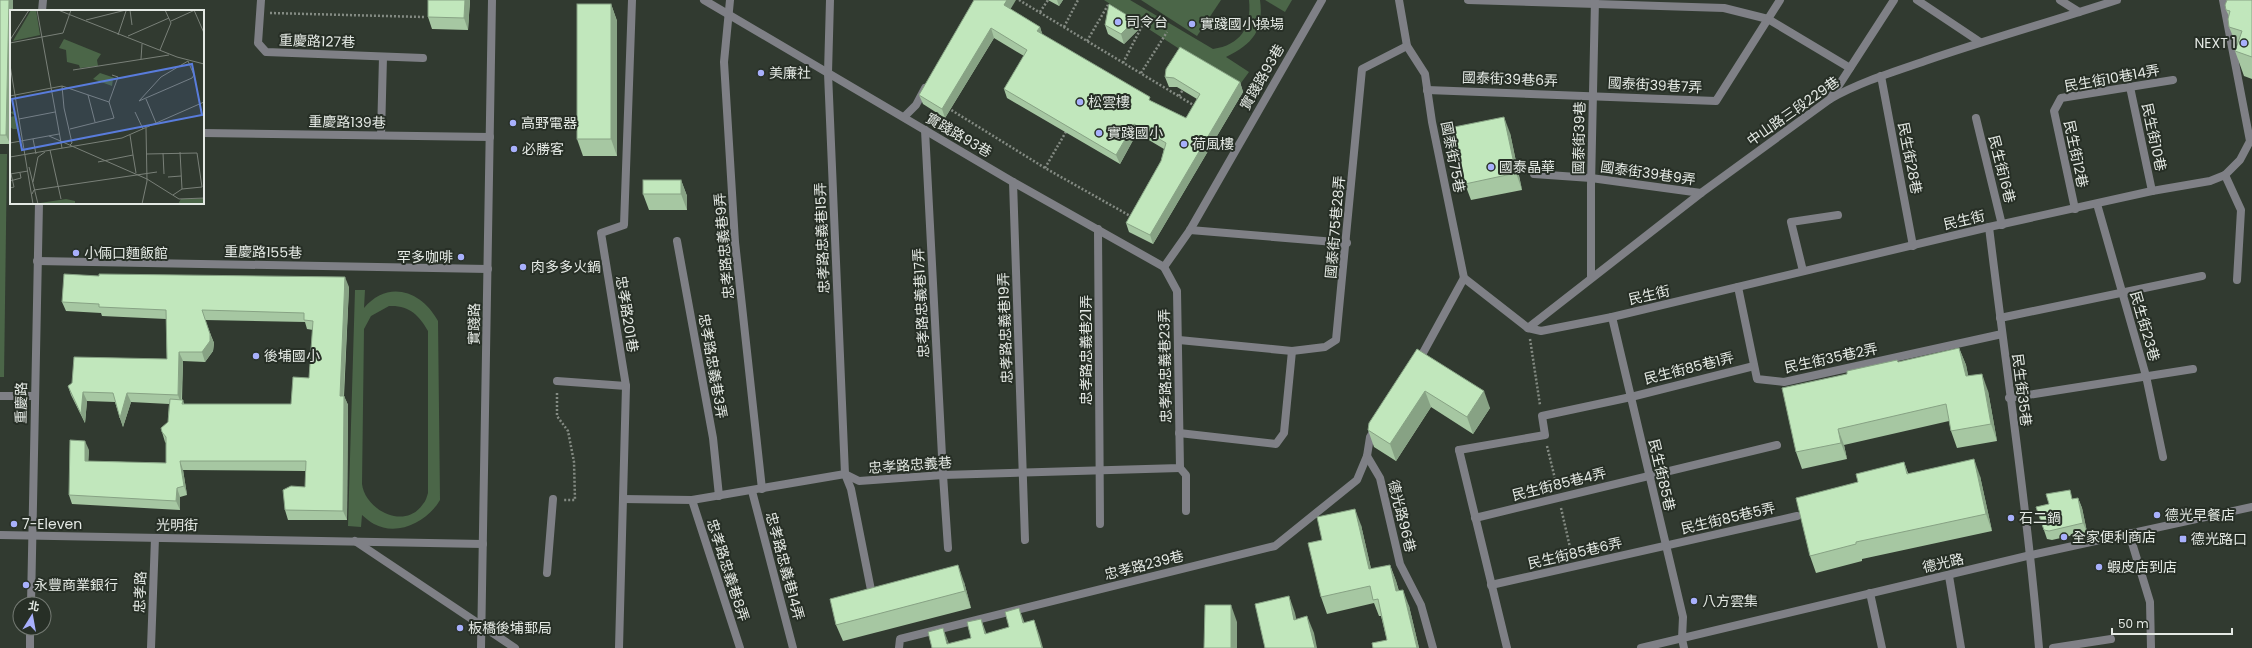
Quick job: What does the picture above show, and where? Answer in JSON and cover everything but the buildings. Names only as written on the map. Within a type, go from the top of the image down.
[{"type":"street","points":[[42,10],[43,0]]},
{"type":"street","name":"重慶路127巷","points":[[261,0],[258,43],[266,52],[423,58]]},
{"type":"street","name":"實踐路","points":[[481,648],[492,0]]},
{"type":"street","name":"忠孝路201巷","points":[[619,648],[626,386],[601,233],[624,225],[632,0]]},
{"type":"street","name":"實踐路93巷","points":[[704,0],[1013,182],[1164,267],[1190,230],[1322,0]]},
{"type":"street","name":"忠孝路忠義巷9弄","points":[[730,0],[724,62],[735,242],[762,490]]},
{"type":"street","name":"忠孝路忠義巷15弄","points":[[830,0],[828,73],[845,474],[851,489],[872,595]]},
{"type":"street","name":"國泰街75巷","points":[[1399,0],[1407,46],[1425,74],[1464,278]]},
{"type":"street","points":[[1468,0],[1722,4],[1768,19],[1850,68]]},
{"type":"street","points":[[1768,19],[1780,0]]},
{"type":"street","points":[[1830,98],[1894,0]]},
{"type":"street","points":[[1917,0],[1980,42]]},
{"type":"street","points":[[2060,0],[2079,12]]},
{"type":"street","name":"中山路三段229巷","points":[[1528,328],[1591,277],[1700,193],[1830,98],[1852,86],[1980,42],[2116,0]]},
{"type":"street","name":"民生街","points":[[1528,328],[1541,331],[1612,317],[2002,225],[2152,192],[2210,181],[2225,175],[2240,160],[2250,141],[2223,0]]},
{"type":"street","name":"國泰街39巷","points":[[1591,277],[1591,178],[1595,2]]},
{"type":"street","name":"國泰街39巷7弄","points":[[1593,95],[1716,101],[1768,19]]},
{"type":"street","name":"國泰街75巷28弄","points":[[1179,340],[1292,351],[1325,347],[1336,340],[1347,243],[1362,69],[1407,46]]},
{"type":"street","points":[[381,135],[383,57]]},
{"type":"street","name":"民生街28巷","points":[[1881,76],[1913,246]]},
{"type":"street","points":[[904,117],[916,105],[930,79]]},
{"type":"street","name":"民生街10巷14弄","points":[[2057,105],[2061,98],[2173,80]]},
{"type":"street","name":"民生街10巷","points":[[2130,87],[2152,192]]},
{"type":"street","name":"國泰街39巷6弄","points":[[1427,90],[1593,95]]},
{"type":"street","name":"民生街12巷","points":[[2057,105],[2054,111],[2075,209]]},
{"type":"street","name":"民生街16巷","points":[[1976,118],[2002,225]]},
{"type":"street","name":"忠孝路忠義巷17弄","points":[[925,130],[948,548]]},
{"type":"street","name":"重慶路139巷","points":[[204,133],[490,137]]},
{"type":"street","name":"國泰街39巷9弄","points":[[1534,174],[1591,178],[1700,193]]},
{"type":"street","points":[[2225,175],[2241,210],[2237,280]]},
{"type":"street","name":"忠孝路忠義巷19弄","points":[[1013,182],[1025,540]]},
{"type":"street","name":"重慶路","points":[[31,596],[39,204]]},
{"type":"street","name":"民生街23巷","points":[[2097,204],[2146,376],[2163,457]]},
{"type":"street","points":[[1803,271],[1791,222],[1838,215]]},
{"type":"street","name":"民生街35巷","points":[[1989,228],[2009,398],[2031,555],[2039,648]]},
{"type":"street","name":"忠孝路忠義巷21弄","points":[[1098,229],[1100,524]]},
{"type":"street","points":[[1190,230],[1347,243]]},
{"type":"street","name":"忠孝路忠義巷3弄","points":[[677,241],[713,438],[719,496]]},
{"type":"street","name":"重慶路155巷","points":[[37,261],[488,269]]},
{"type":"street","name":"忠孝路忠義巷23弄","points":[[1164,267],[1177,291],[1180,468],[1186,475],[1186,511]]},
{"type":"street","points":[[2000,318],[2202,276]]},
{"type":"street","points":[[1415,367],[1464,278],[1528,328]]},
{"type":"street","name":"民生街35巷2弄","points":[[1738,287],[1757,379],[1784,382],[2002,334]]},
{"type":"street","name":"民生街85巷","points":[[1612,317],[1665,546],[1684,617],[1682,639],[1684,648]]},
{"type":"street","points":[[1179,433],[1276,444],[1284,433],[1292,351]]},
{"type":"street","name":"民生街85巷1弄","points":[[1542,416],[1631,397],[1754,366]]},
{"type":"street","points":[[2009,398],[2192,369]]},
{"type":"street","points":[[557,381],[626,386]]},
{"type":"street","points":[[0,396],[35,396]]},
{"type":"street","points":[[1506,648],[1459,450],[1545,435],[1542,416]]},
{"type":"street","points":[[1367,456],[1370,437],[1383,418]]},
{"type":"street","name":"民生街85巷4弄","points":[[1475,518],[1649,474],[1777,445]]},
{"type":"street","name":"忠孝路239巷","points":[[899,648],[900,640],[1275,546],[1357,480],[1367,456]]},
{"type":"street","name":"德光路96巷","points":[[1367,456],[1380,478],[1400,564],[1421,605],[1433,648]]},
{"type":"street","name":"忠孝路忠義巷","points":[[623,499],[692,500],[762,490],[784,483],[845,474],[859,481],[943,474],[1180,468]]},
{"type":"street","name":"忠孝路忠義巷14弄","points":[[752,491],[793,648]]},
{"type":"street","points":[[548,573],[553,499]]},
{"type":"street","name":"忠孝路忠義巷8弄","points":[[692,500],[740,648]]},
{"type":"street","name":"德光路","points":[[1641,648],[1949,576],[2031,555],[2252,507]]},
{"type":"street","name":"民生街85巷5弄","points":[[1665,546],[1797,516]]},
{"type":"street","points":[[2129,533],[2150,602],[2151,648]]},
{"type":"street","name":"光明街","points":[[0,535],[483,544]]},
{"type":"street","name":"忠孝路","points":[[151,648],[156,538]]},
{"type":"street","points":[[354,541],[515,648]]},
{"type":"street","name":"民生街85巷6弄","points":[[1491,585],[1665,546]]},
{"type":"street","points":[[1949,576],[1961,648]]},
{"type":"street","points":[[1870,594],[1882,648]]},
{"type":"street","points":[[30,636],[30,648]]},
{"type":"street","points":[[2053,648],[2111,639]]},
{"type":"path","points":[[1019,0],[1199,108]]},
{"type":"path","points":[[1040,12],[1048,0]]},
{"type":"path","points":[[1064,27],[1078,0]]},
{"type":"path","points":[[1087,41],[1108,5]]},
{"type":"path","points":[[260,13],[424,18]]},
{"type":"path","points":[[1123,63],[1142,26]]},
{"type":"path","points":[[1141,74],[1167,32]]},
{"type":"path","points":[[1179,96],[1188,83]]},
{"type":"path","points":[[944,106],[1045,168],[1133,218]]},
{"type":"path","points":[[1045,168],[1069,127]]},
{"type":"path","points":[[1528,328],[1542,416]]},
{"type":"path","points":[[553,499],[575,500],[574,462],[568,431],[557,416],[557,381]]},
{"type":"green space","points":[[1104,0],[1130,0],[1213,49],[1230,44],[1242,34],[1248,19],[1249,0],[1260,0],[1260,20],[1255,35],[1243,47],[1226,57],[1249,72],[1238,87]]},
{"type":"green space","name":"實踐國小操場","points":[[1141,0],[1221,0],[1197,36]]},
{"type":"green space","points":[[1265,0],[1292,0],[1285,12]]},
{"type":"green space","points":[[0,154],[7,154],[4,377],[0,377]]},
{"type":"green space","points":[[355,290],[365,290],[364,308],[373,299],[383,294],[394,291],[404,292],[423,302],[438,321],[440,500],[435,508],[420,520],[412,525],[402,528],[383,528],[372,523],[362,515],[361,527],[348,526]],"holes":[[[389,306],[396,306],[413,312],[421,320],[428,331],[428,493],[424,503],[415,512],[406,516],[387,514],[378,509],[370,502],[362,484],[364,329],[371,316]]]},
{"type":"place","name":"司令台","points":[[1118,22]]},
{"type":"place","name":"實踐國小操場","points":[[1192,24]]},
{"type":"place","name":"NEXT 1","points":[[2244,43]]},
{"type":"place","name":"美廉社","points":[[761,73]]},
{"type":"place","name":"松雲樓","points":[[1080,102]]},
{"type":"place","name":"高野電器","points":[[513,123]]},
{"type":"place","name":"實踐國小","points":[[1099,133]]},
{"type":"place","name":"荷風樓","points":[[1184,144]]},
{"type":"place","name":"必勝客","points":[[514,149]]},
{"type":"place","name":"國泰晶華","points":[[1491,167]]},
{"type":"place","name":"小倆口麵飯館","points":[[76,253]]},
{"type":"place","name":"罕多咖啡","points":[[461,257]]},
{"type":"place","name":"肉多多火鍋","points":[[523,267]]},
{"type":"place","name":"後埔國小","points":[[256,356]]},
{"type":"place","name":"德光早餐店","points":[[2157,515]]},
{"type":"place","name":"石二鍋","points":[[2011,518]]},
{"type":"place","name":"7-Eleven","points":[[14,524]]},
{"type":"place","name":"全家便利商店","points":[[2064,537]]},
{"type":"place","name":"德光路口","points":[[2183,539]]},
{"type":"place","name":"蝦皮店到店","points":[[2099,567]]},
{"type":"place","name":"永豐商業銀行","points":[[26,585]]},
{"type":"place","name":"八方雲集","points":[[1694,601]]},
{"type":"place","name":"板橋後埔郵局","points":[[460,628]]}]
